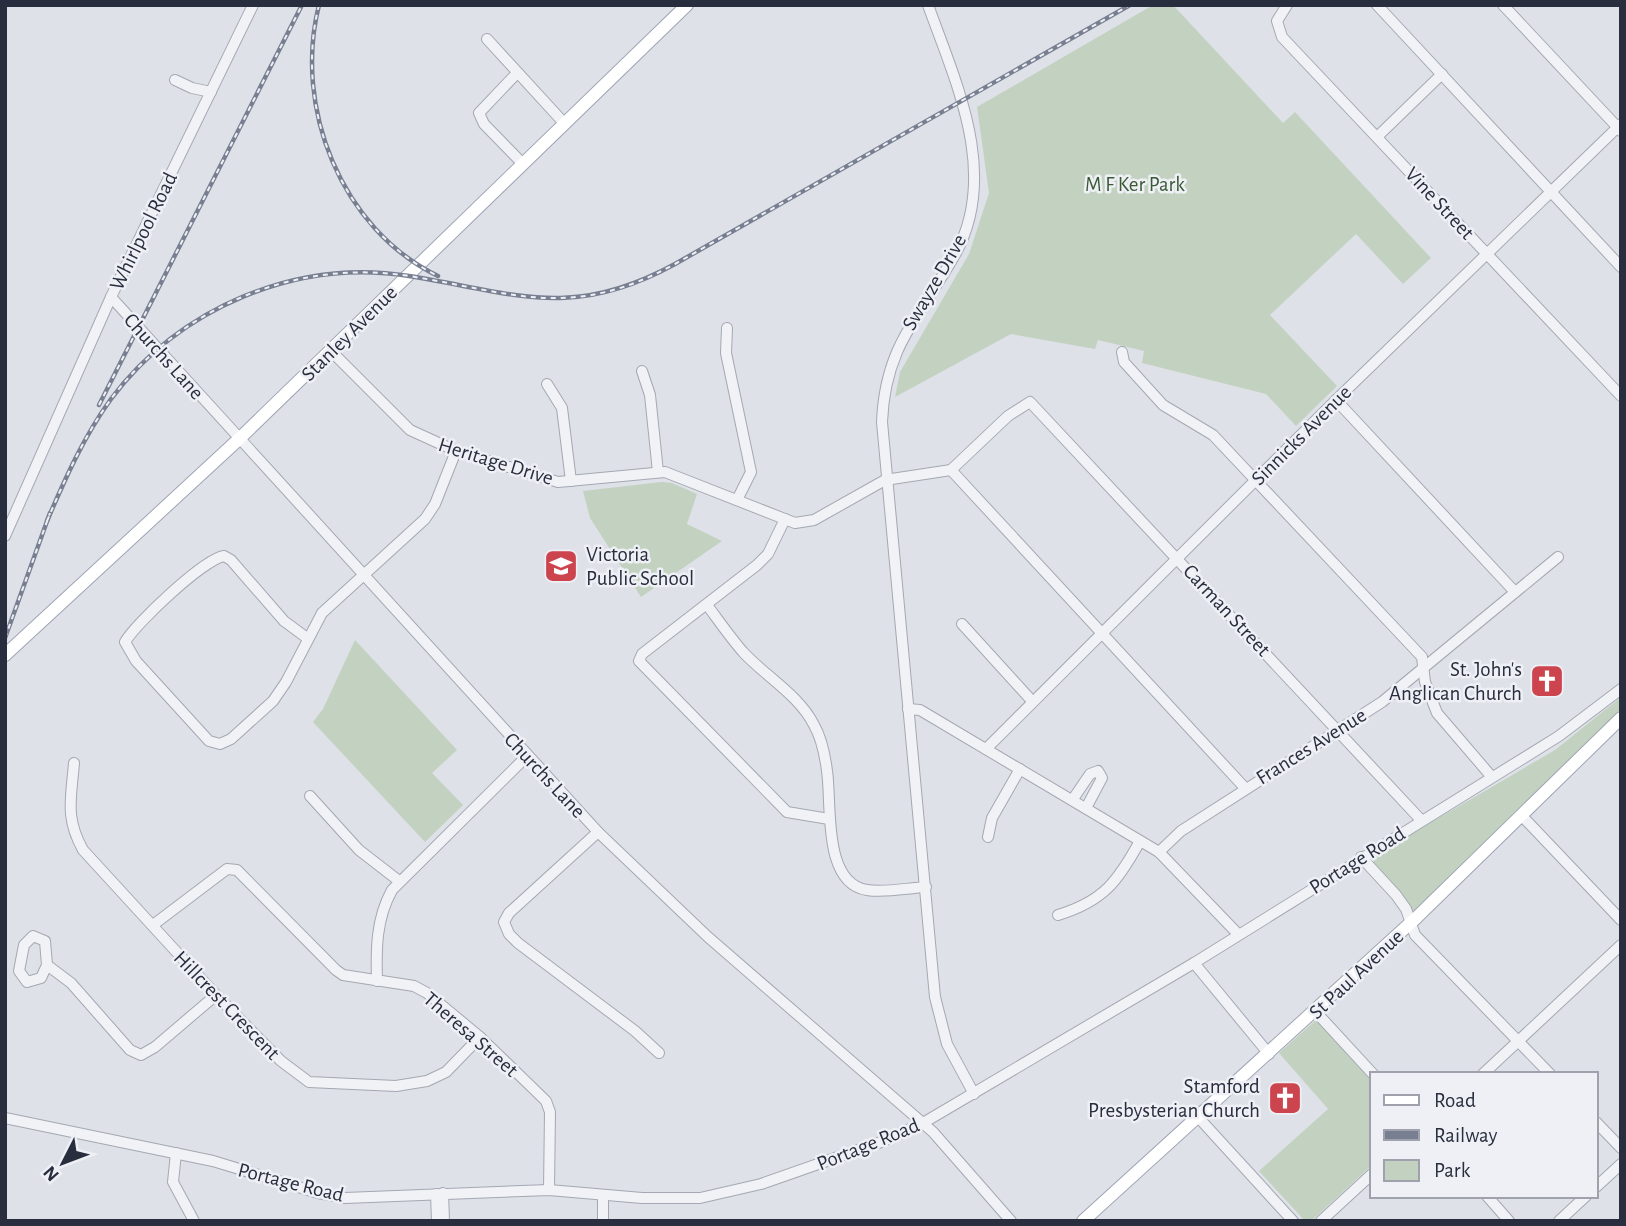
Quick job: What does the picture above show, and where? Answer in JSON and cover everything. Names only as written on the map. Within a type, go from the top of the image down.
[{"type":"main road","name":"Stanley Avenue","points":[[5,655],[239,439],[687,5]]},
{"type":"main road","name":"St Paul Avenue","points":[[1083,1221],[1410,923],[1621,718]]},
{"type":"street","name":"Whirlpool Road","points":[[5,536],[111,298],[253,5]]},
{"type":"street","name":"Swayze Drive","points":[[928,5],[969,131],[974,198],[957,251],[899,343],[883,395],[885,480],[936,997],[947,1044],[974,1094]]},
{"type":"street","name":"Vine Street","points":[[1287,5],[1277,21],[1282,37],[1489,253],[1621,396]]},
{"type":"street","points":[[1377,5],[1621,267]]},
{"type":"street","points":[[1503,5],[1620,128]]},
{"type":"street","points":[[487,39],[564,122]]},
{"type":"street","points":[[517,73],[479,113],[484,124],[522,163]]},
{"type":"street","points":[[1378,136],[1442,74]]},
{"type":"street","points":[[175,80],[192,88],[211,92]]},
{"type":"street","name":"Sinnicks Avenue","points":[[986,749],[1336,400],[1620,128]]},
{"type":"street","name":"Churchs Lane","points":[[111,298],[598,832],[708,937],[923,1123],[1012,1221]]},
{"type":"street","points":[[727,328],[726,353],[751,472],[737,500]]},
{"type":"street","name":"Heritage Drive","points":[[331,351],[410,429],[456,451],[541,478],[571,481],[658,472],[785,519],[805,523],[885,480]]},
{"type":"street","points":[[1122,352],[1124,362],[1163,405],[1213,435],[1422,657],[1425,682],[1437,713],[1491,776]]},
{"type":"street","points":[[642,370],[650,395],[658,472]]},
{"type":"street","points":[[547,383],[562,408],[571,481]]},
{"type":"street","points":[[1336,400],[1515,592]]},
{"type":"street","name":"Carman Street","points":[[951,470],[1016,410],[1030,402],[1339,729],[1421,820]]},
{"type":"street","points":[[307,638],[284,621],[231,560],[224,556],[212,560],[125,642],[133,657],[209,741],[220,744],[231,739],[273,701],[286,682],[322,613],[425,519],[436,504],[456,451]]},
{"type":"street","points":[[885,480],[951,470],[1245,788]]},
{"type":"street","points":[[785,519],[763,559],[642,654],[639,661],[787,812],[829,820]]},
{"type":"street","name":"Frances Avenue","points":[[1159,852],[1181,831],[1382,702],[1558,557]]},
{"type":"street","points":[[707,605],[744,652],[799,705],[813,723],[822,745],[828,773],[829,820],[837,864],[856,886],[867,890],[926,887]]},
{"type":"street","points":[[962,624],[1032,701]]},
{"type":"street","name":"Portage Road","points":[[5,1118],[176,1153],[331,1196],[549,1190],[666,1199],[700,1198],[734,1192],[855,1152],[923,1123],[1194,962],[1559,736],[1621,689]]},
{"type":"street","points":[[908,709],[920,710],[1159,852],[1238,934]]},
{"type":"street","points":[[377,981],[377,941],[382,913],[399,881],[527,756]]},
{"type":"street","name":"Hillcrest Crescent","points":[[74,763],[69,815],[72,830],[83,850],[216,995],[299,1077],[318,1083],[396,1086],[427,1081],[446,1072],[480,1037]]},
{"type":"street","points":[[988,837],[992,818],[1020,769]]},
{"type":"street","points":[[1073,799],[1090,774],[1098,771],[1102,778],[1086,808]]},
{"type":"street","points":[[310,796],[359,850],[399,881]]},
{"type":"street","points":[[1522,816],[1621,920]]},
{"type":"street","points":[[598,832],[509,913],[504,922],[509,934],[518,943],[635,1031],[659,1053]]},
{"type":"street","points":[[1058,915],[1076,910],[1112,887],[1140,841]]},
{"type":"street","points":[[1362,857],[1396,895],[1415,935],[1548,1072]]},
{"type":"street","name":"Theresa Street","points":[[153,925],[227,869],[237,870],[343,975],[414,986],[427,993],[480,1037],[546,1101],[550,1112],[549,1190]]},
{"type":"street","points":[[1485,1072],[1621,946]]},
{"type":"street","points":[[1194,962],[1269,1054]]},
{"type":"street","points":[[47,965],[71,983],[130,1050],[141,1055],[155,1047],[216,995]]},
{"type":"street","points":[[1315,1011],[1371,1072]]},
{"type":"street","points":[[1198,1117],[1293,1221]]},
{"type":"street","points":[[1598,1124],[1621,1148]]},
{"type":"street","points":[[176,1153],[173,1182],[194,1221]]},
{"type":"street","points":[[1598,1185],[1621,1164]]},
{"type":"street","points":[[1321,1221],[1370,1176]]},
{"type":"street","points":[[437,1221],[440,1193]]},
{"type":"street","points":[[440,1193],[444,1221]]},
{"type":"street","points":[[603,1195],[603,1221]]},
{"type":"street","points":[[1489,1198],[1509,1221]]},
{"type":"street","points":[[1559,1221],[1584,1198]]},
{"type":"green space","name":"M F Ker Park","points":[[1153,5],[1173,5],[1283,123],[1295,112],[1431,258],[1403,284],[1356,234],[1270,315],[1337,386],[1296,426],[1266,394],[1142,363],[1144,351],[1098,340],[1095,349],[1011,334],[895,397],[900,372],[969,254],[989,193],[977,107]]},
{"type":"green space","points":[[672,483],[697,494],[687,524],[722,541],[641,597],[590,518],[583,491]]},
{"type":"green space","points":[[355,640],[457,750],[432,773],[463,805],[425,842],[313,722],[323,709]]},
{"type":"green space","points":[[1621,697],[1621,708],[1601,733],[1417,910],[1413,911],[1373,865],[1375,855],[1555,750]]},
{"type":"green space","points":[[1316,1020],[1370,1079],[1370,1167],[1311,1221],[1305,1221],[1259,1171],[1328,1109],[1279,1053]]},
{"type":"railway","points":[[99,405],[302,5]]},
{"type":"railway","points":[[319,5],[313,44],[313,84],[320,123],[332,161],[351,196],[375,228],[404,255],[438,276]]},
{"type":"railway","points":[[47,521],[84,443],[111,399],[139,367],[170,339],[205,315],[243,297],[283,283],[324,275],[367,272],[409,276],[543,298],[604,292],[638,282],[675,264],[1130,5]]},
{"type":"railway","points":[[5,638],[50,513]]},
{"type":"place","name":"Victoria Public School","points":[[561,566]]},
{"type":"place","name":"St. John's Anglican Church","points":[[1547,681]]},
{"type":"place","name":"Stamford Presbysterian Church","points":[[1285,1098]]}]
